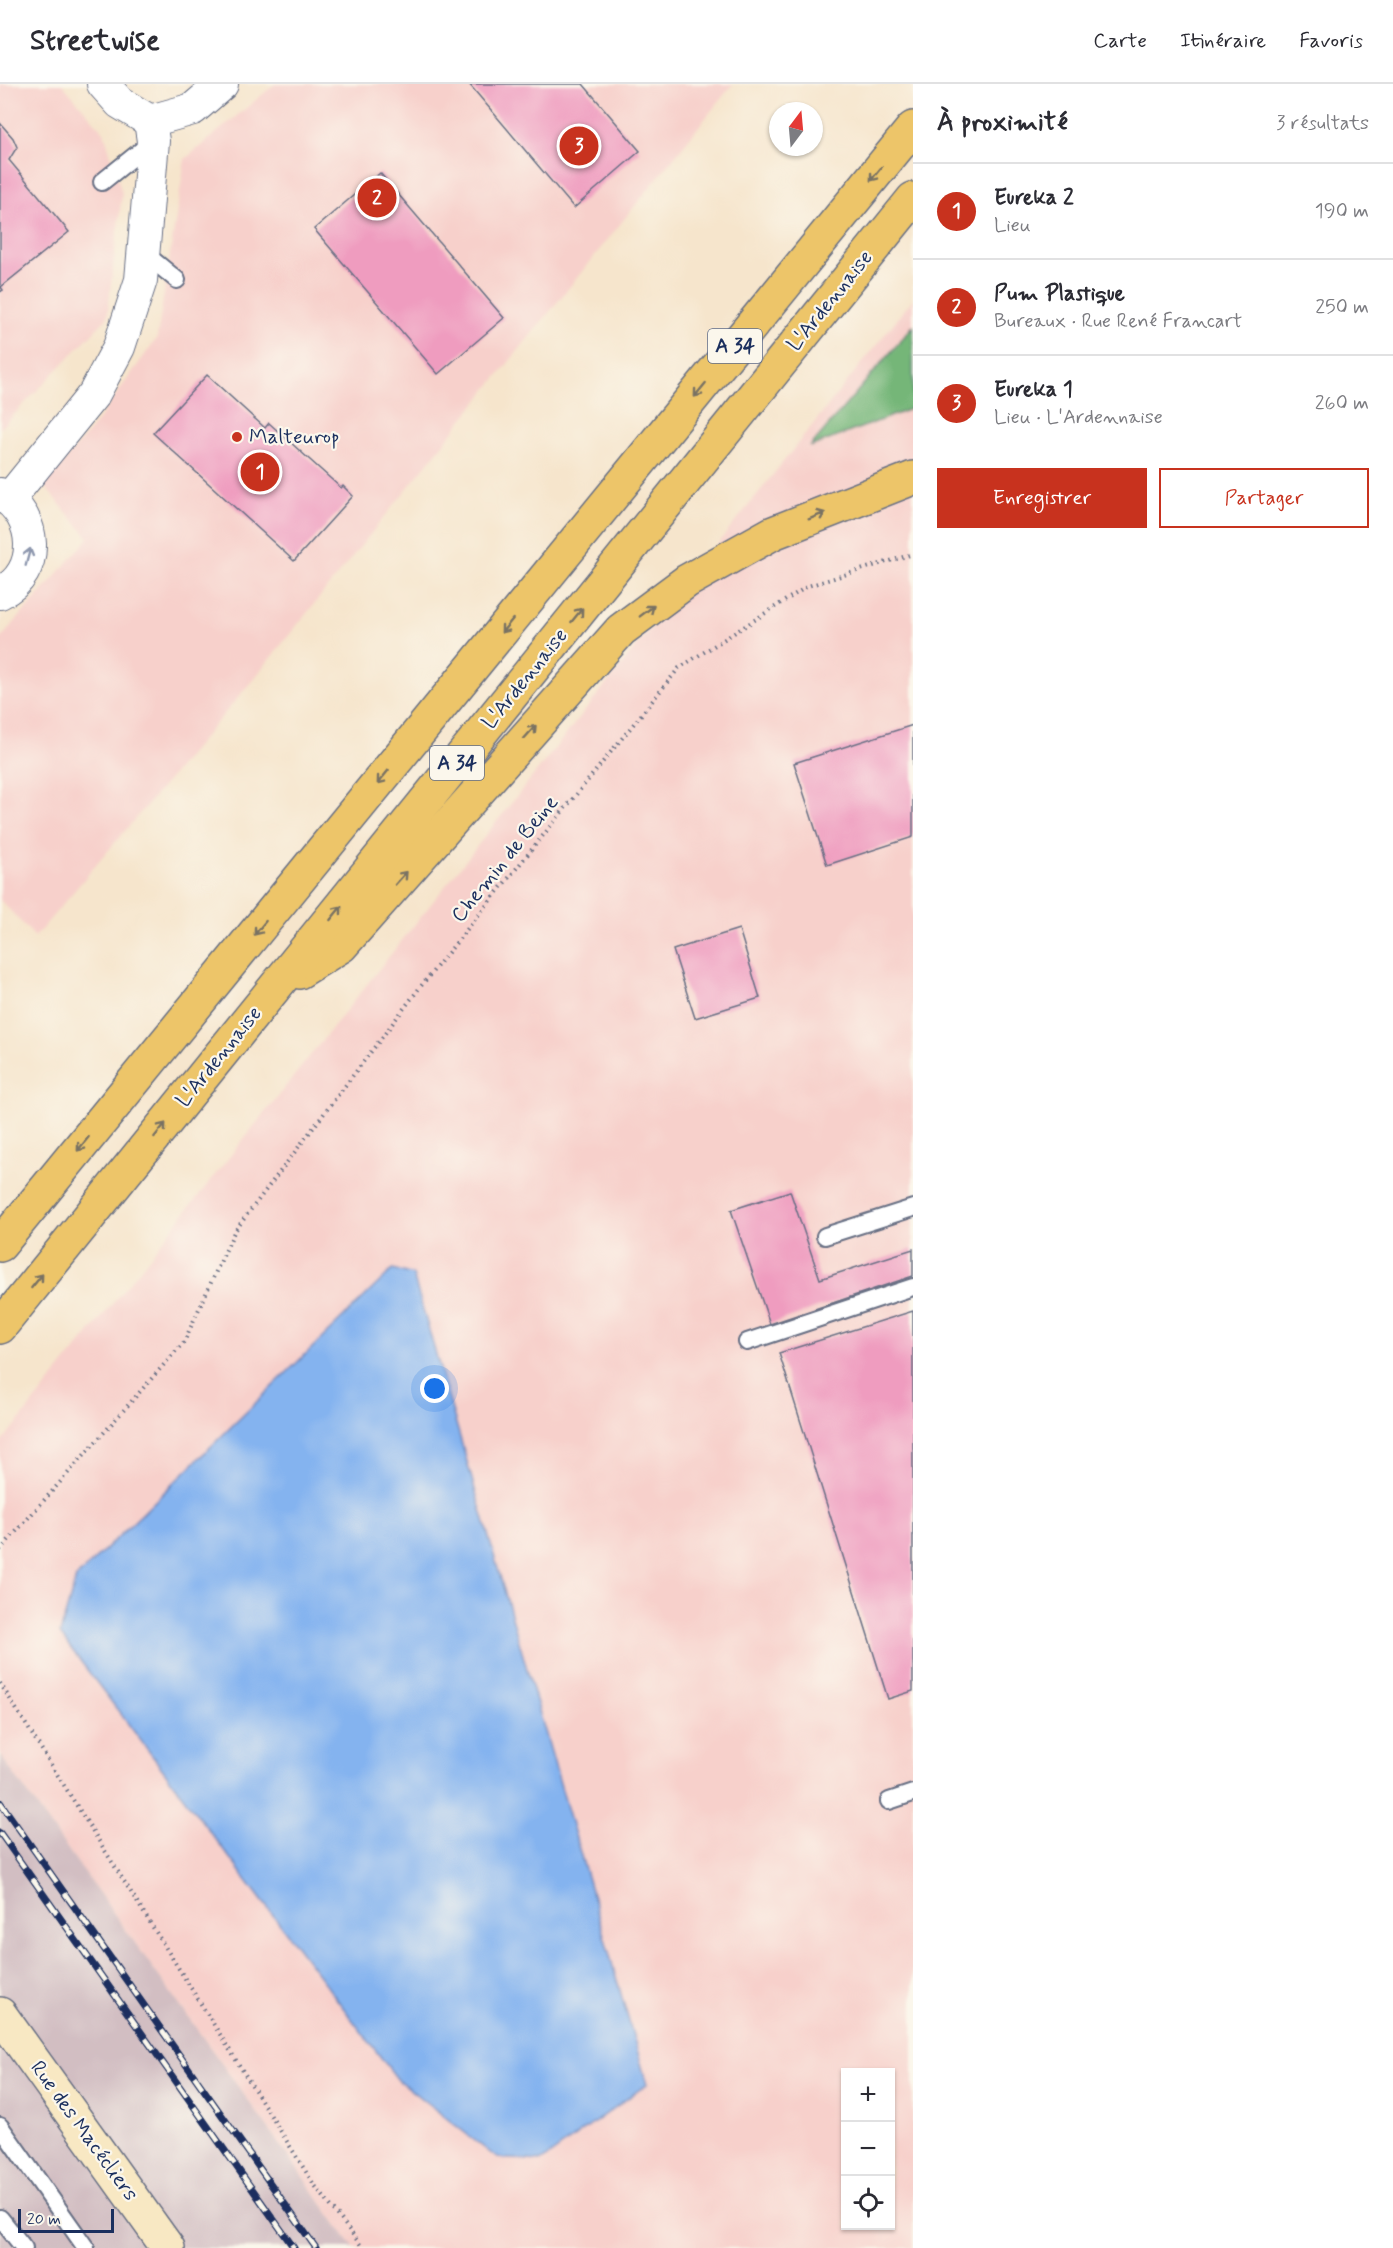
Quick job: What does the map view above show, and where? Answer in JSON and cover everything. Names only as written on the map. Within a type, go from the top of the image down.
[{"type":"highway","name":"A 34","points":[[0,1245],[913,128]]},
{"type":"highway","name":"L'Ardennaise","points":[[0,1327],[913,199]]},
{"type":"highway","points":[[279,984],[341,946],[621,630],[687,581],[773,533],[913,478]]},
{"type":"street","points":[[104,84],[120,103],[151,131]]},
{"type":"street","points":[[151,131],[193,109],[222,84]]},
{"type":"street","points":[[0,593],[17,580],[27,564],[31,547],[29,528],[21,512],[4,496],[94,394],[119,347],[141,280],[151,131]]},
{"type":"street","name":"Rue des Macécliers","points":[[2,2020],[168,2248]]},
{"type":"lane","points":[[102,182],[151,131]]},
{"type":"lane","points":[[143,252],[177,280]]},
{"type":"lane","points":[[825,1236],[913,1208]]},
{"type":"lane","points":[[747,1342],[913,1287]]},
{"type":"lane","points":[[889,1801],[913,1793]]},
{"type":"lane","points":[[0,2126],[86,2248]]},
{"type":"lane","points":[[0,2218],[24,2248]]},
{"type":"path","name":"Chemin de Beine","points":[[0,1550],[184,1342],[234,1232],[421,986],[680,668],[808,586],[913,554]]},
{"type":"path","points":[[0,1683],[313,2183],[363,2248]]},
{"type":"shaded area","points":[[0,84],[62,84],[104,132],[122,193],[107,318],[0,429]]},
{"type":"shaded area","points":[[275,84],[733,84],[257,675],[35,937],[0,900],[0,639],[89,538],[44,486],[96,423],[157,338],[185,159]]},
{"type":"shaded area","points":[[913,299],[913,2248],[354,2248],[0,1755],[0,1445]]},
{"type":"shaded area","points":[[0,1755],[354,2248],[0,2248]]},
{"type":"green space","points":[[913,326],[913,408],[810,447]]},
{"type":"water","points":[[393,1269],[413,1275],[647,2084],[542,2161],[497,2158],[398,2080],[60,1634],[76,1578]]},
{"type":"building","points":[[469,84],[583,84],[640,151],[574,208]]},
{"type":"building","points":[[0,123],[13,138],[17,147],[9,160],[69,232],[1,287],[3,290],[0,292]]},
{"type":"building","points":[[380,173],[504,318],[438,374],[314,229]]},
{"type":"building","points":[[207,375],[265,428],[269,423],[341,488],[343,486],[353,496],[294,561],[153,433]]},
{"type":"building","points":[[913,725],[913,837],[827,865],[794,763]]},
{"type":"building","points":[[739,929],[760,998],[695,1018],[673,950]]},
{"type":"building","points":[[790,1191],[820,1279],[913,1249],[913,1276],[770,1324],[731,1210]]},
{"type":"building","points":[[913,1311],[913,1691],[888,1699],[779,1353]]},
{"type":"railway","points":[[0,1802],[316,2248]]},
{"type":"railway","points":[[0,1833],[294,2248]]},
{"type":"place","name":"Eureka 1","points":[[579,146]]},
{"type":"place","name":"Pum Plastique","points":[[377,198]]},
{"type":"place","name":"Malteurop","points":[[237,437]]},
{"type":"place","name":"Eureka 2","points":[[260,472]]}]
